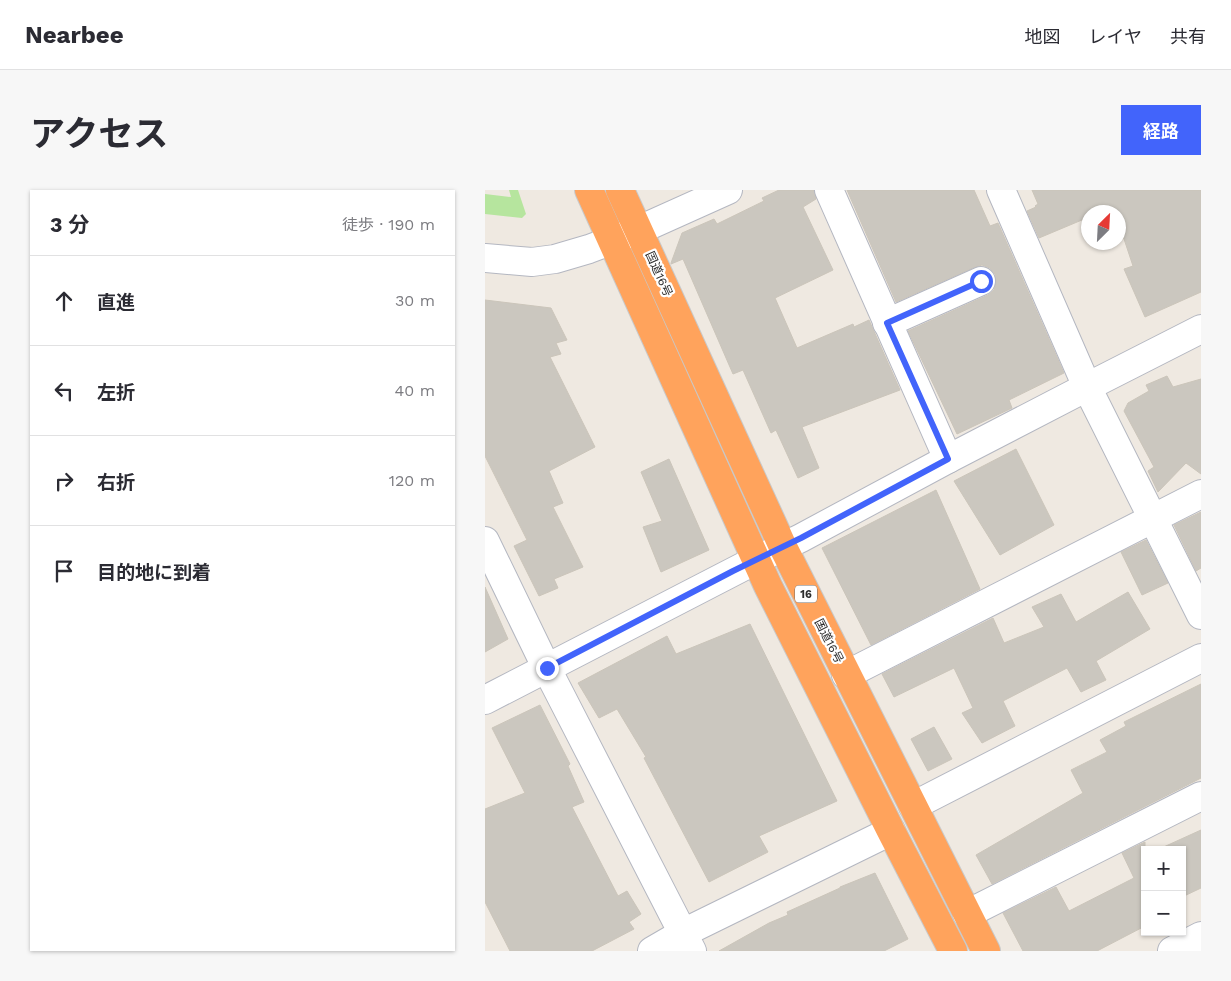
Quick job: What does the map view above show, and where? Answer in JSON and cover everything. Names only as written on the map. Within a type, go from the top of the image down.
[{"type":"highway","name":"16","points":[[589,190],[768,586],[953,951]]},
{"type":"highway","name":"国道16号","points":[[620,190],[783,547],[985,951]]},
{"type":"street","points":[[485,258],[532,262],[555,260],[639,230],[728,190]]},
{"type":"street","points":[[829,190],[948,459]]},
{"type":"street","points":[[1001,190],[1087,387],[1201,615]]},
{"type":"street","points":[[887,323],[981,281]]},
{"type":"street","points":[[485,700],[1201,329]]},
{"type":"street","points":[[846,675],[1201,494]]},
{"type":"street","points":[[485,541],[547,668],[688,942]]},
{"type":"street","points":[[913,806],[1201,658]]},
{"type":"street","points":[[967,914],[1201,796]]},
{"type":"street","points":[[653,951],[688,942],[891,831]]},
{"type":"street","points":[[1172,951],[1201,936]]},
{"type":"green space","points":[[509,190],[518,190],[526,214],[522,218],[485,214],[485,194],[511,197]]},
{"type":"building","points":[[779,190],[814,190],[816,199],[803,207],[833,270],[775,298],[797,348],[853,324],[854,327],[869,320],[900,390],[802,427],[819,468],[798,478],[776,430],[771,433],[743,370],[733,374],[683,259],[671,264],[682,233],[714,219],[717,224],[764,201],[762,198]]},
{"type":"building","points":[[847,190],[974,190],[990,226],[998,223],[1064,373],[1009,400],[1012,408],[957,434],[908,331],[988,295],[994,290],[996,283],[995,274],[990,268],[982,265],[896,302]]},
{"type":"building","points":[[1032,190],[1201,190],[1201,292],[1145,317],[1124,269],[1133,266],[1126,245],[1126,205],[1081,205],[1081,220],[1039,238],[1027,211],[1038,204]]},
{"type":"building","points":[[485,300],[551,308],[567,340],[556,343],[561,354],[550,357],[595,447],[549,471],[563,503],[553,507],[583,567],[554,579],[558,588],[539,596],[514,546],[527,540],[485,456]]},
{"type":"building","points":[[1167,376],[1173,387],[1201,379],[1201,474],[1186,463],[1158,492],[1148,471],[1154,467],[1124,411],[1128,403],[1149,391],[1146,385]]},
{"type":"building","points":[[1016,449],[1054,525],[1000,555],[954,481]]},
{"type":"building","points":[[669,459],[709,550],[661,572],[643,527],[662,521],[641,472]]},
{"type":"building","points":[[936,490],[980,589],[871,645],[822,548]]},
{"type":"building","points":[[1201,512],[1201,568],[1196,571],[1174,525]]},
{"type":"building","points":[[1146,540],[1168,583],[1142,595],[1121,552]]},
{"type":"building","points":[[485,587],[508,639],[485,652]]},
{"type":"building","points":[[1128,592],[1150,629],[1096,661],[1106,680],[1081,692],[1067,668],[1003,701],[1015,726],[982,743],[962,713],[973,708],[954,668],[894,697],[882,674],[993,618],[1004,643],[1044,627],[1032,607],[1061,594],[1076,622]]},
{"type":"building","points":[[750,624],[837,801],[759,836],[768,852],[709,882],[644,758],[646,757],[617,709],[599,718],[578,683],[667,636],[676,654]]},
{"type":"building","points":[[1201,684],[1201,778],[992,884],[976,855],[1083,793],[1071,770],[1107,752],[1100,740],[1126,726],[1124,722]]},
{"type":"building","points":[[540,705],[570,764],[568,766],[584,802],[572,807],[618,896],[627,891],[641,914],[629,922],[634,929],[592,951],[510,951],[485,902],[485,809],[525,793],[492,728]]},
{"type":"building","points":[[934,727],[952,759],[928,771],[911,739]]},
{"type":"building","points":[[1201,830],[1201,888],[1186,895],[1186,846],[1166,846]]},
{"type":"building","points":[[1145,842],[1145,846],[1141,846],[1141,928],[1097,951],[1023,951],[1003,913],[1056,887],[1069,911],[1134,878],[1122,853]]},
{"type":"building","points":[[875,873],[908,939],[884,951],[719,951],[769,923],[788,915],[787,912]]},
{"type":"route","points":[[547,668],[733,571],[801,538],[948,459],[887,323],[981,281]]}]
